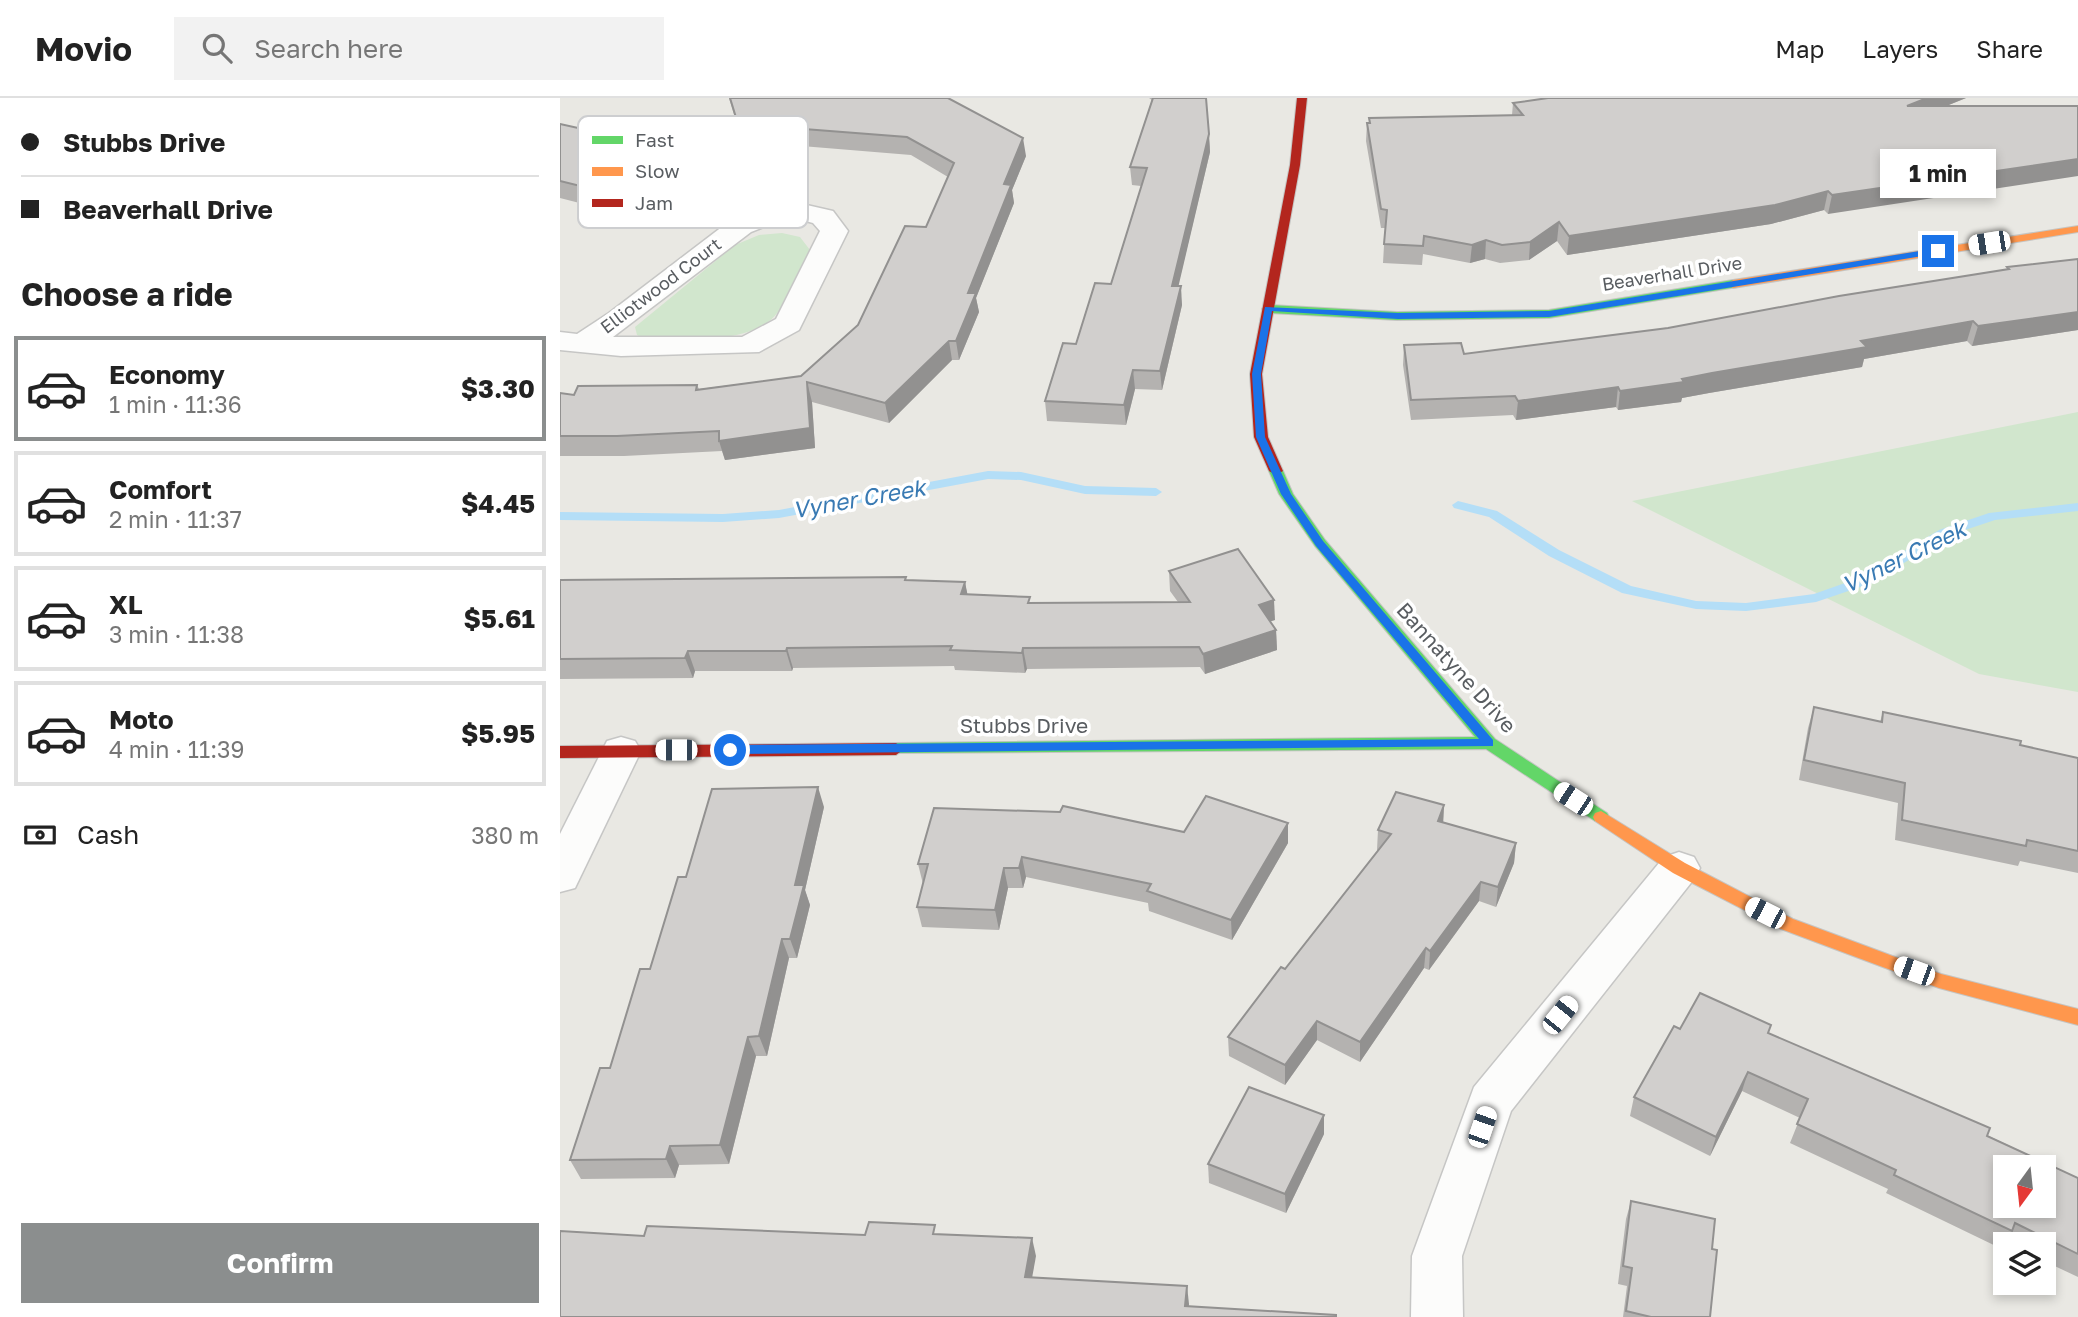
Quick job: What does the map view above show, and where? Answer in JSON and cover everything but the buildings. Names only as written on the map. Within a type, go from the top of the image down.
[{"type":"street","name":"Bannatyne Drive","points":[[1302,98],[1295,165],[1256,374],[1261,437],[1286,494],[1320,543],[1489,743],[1679,868],[1787,924],[1939,981],[2078,1017]]},
{"type":"street","name":"Elliotwood Court","points":[[571,343],[714,348],[748,346],[770,336],[788,324],[834,231],[823,217],[808,213]]},
{"type":"street","name":"Elliotwood Court","points":[[571,343],[620,319],[738,228]]},
{"type":"street","name":"Beaverhall Drive","points":[[1268,309],[1398,316],[1549,314],[2078,229]]},
{"type":"street","name":"Stubbs Drive","points":[[560,752],[1489,743]]},
{"type":"street","points":[[560,876],[621,751]]},
{"type":"street","points":[[1437,1317],[1437,1256],[1491,1101],[1679,868]]},
{"type":"green space","points":[[782,233],[800,237],[810,250],[783,305],[767,323],[753,330],[716,338],[645,340],[637,335],[635,327],[735,245],[759,235]]},
{"type":"green space","points":[[2078,412],[2078,692],[1979,674],[1632,501]]},
{"type":"waterway","name":"Vyner Creek","points":[[560,516],[723,518],[779,514],[988,475],[1021,476],[1085,490],[1156,492]]},
{"type":"waterway","name":"Vyner Creek","points":[[1458,505],[1493,514],[1554,553],[1627,590],[1696,605],[1746,607],[1816,598],[1867,580],[1943,533],[1993,516],[2078,507]]},
{"type":"traffic: fast","points":[[1268,309],[1397,316],[1549,314],[1733,284]]},
{"type":"traffic: fast","points":[[1276,471],[1286,494],[1320,543],[1489,743],[1601,817]]},
{"type":"traffic: fast","points":[[896,749],[1489,743]]},
{"type":"traffic: slow","points":[[1733,284],[2078,229]]},
{"type":"traffic: slow","points":[[1601,817],[1679,868],[1787,924],[1939,981],[2078,1017]]},
{"type":"traffic: jam","points":[[1276,471],[1261,437],[1256,374],[1295,165],[1302,98]]},
{"type":"traffic: jam","points":[[560,752],[896,749]]},
{"type":"route","points":[[730,750],[1489,743],[1320,543],[1286,494],[1261,437],[1256,374],[1268,309],[1398,316],[1482,317],[1549,314],[1938,251]]}]
